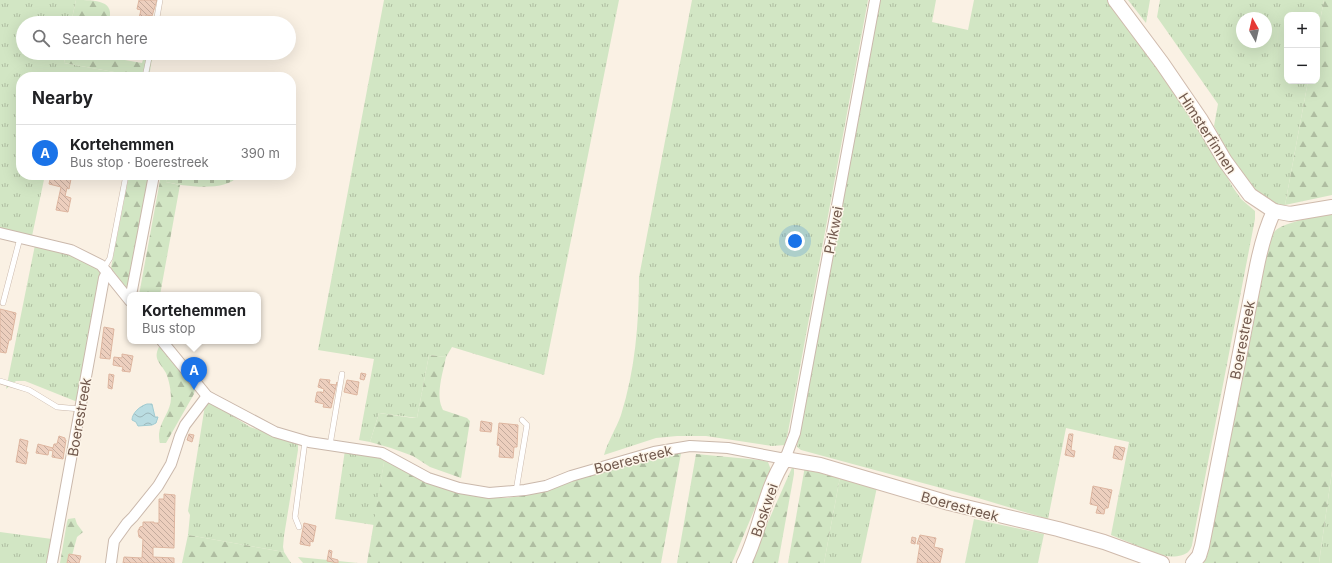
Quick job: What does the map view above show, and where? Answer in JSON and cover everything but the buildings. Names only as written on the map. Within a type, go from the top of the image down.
[{"type":"street","name":"Prikwei","points":[[785,459],[795,433],[876,0]]},
{"type":"street","name":"Himsterfinnen","points":[[1115,0],[1162,63],[1201,120],[1225,161],[1250,195],[1274,211],[1290,214],[1332,207]]},
{"type":"street","points":[[132,292],[153,180]]},
{"type":"street","name":"Boerestreek","points":[[1193,563],[1199,556],[1202,546],[1263,238],[1274,211]]},
{"type":"street","points":[[0,233],[71,250],[101,265],[127,297]]},
{"type":"street","name":"Boerestreek","points":[[52,563],[105,270]]},
{"type":"street","name":"Boerestreek","points":[[164,344],[207,396],[275,432],[330,445],[382,453],[428,478],[459,488],[489,492],[516,491],[546,486],[571,476],[654,452],[690,446],[728,448],[820,465],[962,507],[1104,542],[1162,563]]},
{"type":"street","points":[[112,563],[114,541],[158,486],[171,464],[185,425],[207,396]]},
{"type":"street","name":"Boskwei","points":[[744,563],[752,543],[767,494],[779,468],[785,459]]},
{"type":"lane","points":[[157,16],[160,0]]},
{"type":"lane","points":[[146,72],[149,60]]},
{"type":"lane","points":[[105,270],[110,258],[125,180]]},
{"type":"lane","points":[[3,303],[20,238]]},
{"type":"lane","points":[[330,445],[342,374]]},
{"type":"lane","points":[[0,381],[30,390],[57,407],[80,409]]},
{"type":"lane","points":[[516,491],[527,425],[522,420]]},
{"type":"lane","points":[[299,527],[295,517],[305,440]]},
{"type":"green space","points":[[0,0],[76,0],[73,16],[16,16],[16,60],[65,60],[64,63],[114,72],[16,72],[16,180],[44,180],[32,236],[0,228]]},
{"type":"green space","points":[[76,0],[90,0],[102,3],[107,6],[110,15],[110,16],[73,16]]},
{"type":"green space","points":[[384,0],[619,0],[544,375],[452,347],[446,357],[429,355],[417,418],[379,413],[370,442],[359,440],[374,359],[318,350]]},
{"type":"green space","points":[[692,0],[868,0],[788,432],[785,445],[772,446],[706,436],[677,436],[656,438],[604,455],[621,415],[630,381],[637,329],[639,277]]},
{"type":"green space","points":[[879,0],[936,0],[932,22],[968,30],[974,0],[1109,0],[1141,41],[1217,157],[1232,186],[1241,199],[1255,211],[1255,219],[1192,546],[1183,555],[1160,555],[1111,535],[1129,442],[1066,428],[1048,519],[978,498],[801,450],[797,447]]},
{"type":"green space","points":[[1128,0],[1150,0],[1146,23]]},
{"type":"green space","points":[[1160,0],[1324,0],[1320,21],[1320,12],[1284,12],[1284,84],[1307,84],[1285,205],[1269,203],[1243,180],[1214,126],[1218,104],[1157,17]]},
{"type":"green space","points":[[1324,0],[1332,0],[1332,195],[1285,205],[1307,84],[1320,84],[1320,21]]},
{"type":"green space","points":[[65,60],[125,60],[142,63],[143,60],[152,60],[150,72],[114,72],[64,63]]},
{"type":"green space","points":[[128,180],[151,180],[129,291],[111,268]]},
{"type":"green space","points":[[160,180],[166,180],[166,182],[180,185],[161,292],[140,292]]},
{"type":"green space","points":[[166,180],[234,180],[225,184],[204,187],[166,182]]},
{"type":"green space","points":[[1332,213],[1332,471],[1319,563],[1203,563],[1209,544],[1265,251],[1269,240],[1275,231],[1286,225]]},
{"type":"green space","points":[[35,245],[86,257],[102,271],[78,401],[25,381],[16,381],[6,389]]},
{"type":"green space","points":[[160,345],[195,388],[194,394],[166,443],[160,443],[159,434],[161,425],[171,403],[171,395],[170,385],[166,373],[157,357]]},
{"type":"green space","points":[[429,355],[446,357],[440,391],[443,410],[467,418],[470,421],[461,478],[430,467],[413,456],[370,442],[379,413],[417,418]]},
{"type":"green space","points":[[206,399],[250,427],[285,439],[298,441],[298,450],[284,536],[284,552],[188,535],[190,515],[188,511]]},
{"type":"green space","points":[[682,448],[661,563],[367,563],[385,456],[489,498],[507,498],[522,496]]},
{"type":"green space","points":[[345,450],[385,456],[374,525],[335,519]]},
{"type":"green space","points":[[696,454],[760,460],[768,462],[771,470],[732,563],[677,563]]},
{"type":"green space","points":[[794,463],[794,474],[778,563],[750,563]]},
{"type":"green space","points":[[805,466],[840,477],[824,563],[788,563]]},
{"type":"green space","points":[[1332,471],[1332,563],[1319,563]]},
{"type":"green space","points":[[840,477],[877,487],[861,563],[824,563]]},
{"type":"green space","points":[[75,518],[77,524],[83,532],[77,537],[70,563],[60,563],[68,519]]},
{"type":"green space","points":[[974,519],[1044,534],[1038,563],[965,563]]},
{"type":"green space","points":[[0,532],[52,539],[48,563],[0,563]]},
{"type":"green space","points":[[188,535],[284,552],[291,563],[182,563]]},
{"type":"green space","points":[[298,557],[358,563],[303,563]]},
{"type":"water","points":[[147,404],[152,404],[155,417],[158,417],[156,423],[152,425],[138,426],[136,422],[132,420],[132,417],[139,408]]},
{"type":"place","name":"Kortehemmen","points":[[194,390]]}]
